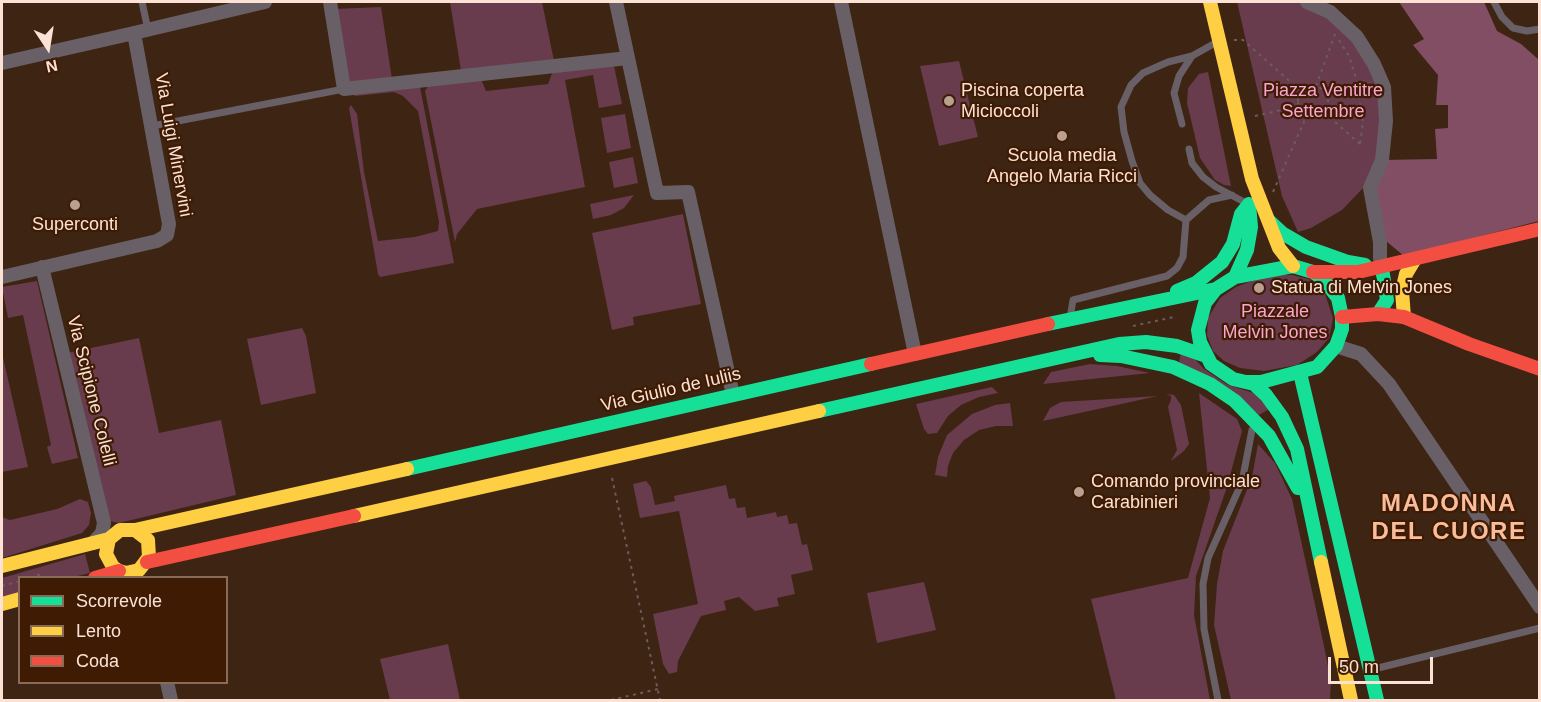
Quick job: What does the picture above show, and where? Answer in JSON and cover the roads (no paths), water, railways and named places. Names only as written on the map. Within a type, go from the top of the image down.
[{"type":"main road","points":[[1213,2],[1252,179],[1254,200],[1247,250],[1235,277]]},
{"type":"main road","points":[[1254,200],[1268,220],[1282,233],[1323,255],[1382,268]]},
{"type":"main road","points":[[1138,304],[1196,283],[1222,262],[1233,244],[1241,214],[1254,200]]},
{"type":"main road","points":[[1268,220],[1279,248],[1293,266]]},
{"type":"main road","points":[[1349,698],[1297,449],[1282,417],[1266,395],[1254,384],[1233,379],[1218,370],[1206,356],[1200,342],[1200,316],[1205,303],[1216,289],[1235,277],[1280,267],[1293,266],[1313,272],[1350,273],[1382,268],[1539,229]]},
{"type":"main road","points":[[1404,317],[1402,291],[1406,274],[1415,259]]},
{"type":"main road","points":[[1378,314],[1387,300],[1382,268]]},
{"type":"main road","points":[[1247,382],[1261,382],[1300,374],[1317,367],[1336,346],[1342,329],[1338,298],[1330,286],[1313,272]]},
{"type":"main road","name":"Via Giulio de Iuliis","points":[[120,530],[135,530],[1070,319],[1216,289]]},
{"type":"main road","points":[[1342,317],[1378,314],[1404,317],[1468,344],[1539,369]]},
{"type":"main road","points":[[147,562],[1119,344],[1146,342],[1177,346],[1206,356]]},
{"type":"main road","points":[[1074,355],[1121,356],[1173,368],[1210,384],[1235,401],[1269,436],[1293,476],[1310,514]]},
{"type":"main road","points":[[1300,374],[1377,700]]},
{"type":"main road","points":[[120,530],[106,546],[108,561],[131,574]]},
{"type":"main road","points":[[113,576],[131,574],[147,562],[150,546],[145,536],[135,530]]},
{"type":"main road","points":[[2,566],[109,540]]},
{"type":"main road","points":[[2,604],[18,600]]},
{"type":"street","points":[[2,63],[265,2]]},
{"type":"street","points":[[330,2],[344,89],[628,58]]},
{"type":"street","points":[[616,2],[657,193],[688,192],[733,395]]},
{"type":"street","points":[[841,2],[915,354]]},
{"type":"street","points":[[1307,2],[1330,12],[1357,37],[1374,64],[1384,87],[1386,121],[1382,160],[1370,188],[1380,242],[1382,268]]},
{"type":"street","name":"Via Luigi Minervini","points":[[2,277],[157,241],[167,235],[169,224],[134,33]]},
{"type":"street","name":"Via Scipione Colelli","points":[[42,267],[104,523]]},
{"type":"street","points":[[1336,346],[1361,354],[1389,384],[1539,607]]},
{"type":"street","points":[[93,543],[102,533],[104,523],[110,528],[120,530]]},
{"type":"street","points":[[167,684],[171,700]]},
{"type":"lane","points":[[141,2],[148,30]]},
{"type":"lane","points":[[1494,2],[1502,17],[1513,28],[1527,31],[1539,29]]},
{"type":"lane","points":[[1186,220],[1168,210],[1140,183],[1124,132],[1121,107],[1131,85],[1143,72],[1192,56],[1220,40]]},
{"type":"lane","points":[[1182,124],[1174,93],[1179,76],[1192,56]]},
{"type":"lane","points":[[152,126],[344,89]]},
{"type":"lane","points":[[1189,149],[1192,163],[1203,177],[1232,195],[1254,200]]},
{"type":"lane","points":[[1070,319],[1073,300],[1167,276],[1177,268],[1183,256],[1186,220],[1209,200],[1232,195]]},
{"type":"lane","points":[[1218,700],[1204,629],[1203,584],[1208,558],[1242,482],[1252,430]]},
{"type":"lane","points":[[1370,670],[1539,628]]},
{"type":"place","name":"Piscina coperta Micioccoli","points":[[949,101]]},
{"type":"place","name":"Scuola media Angelo Maria Ricci","points":[[1062,136]]},
{"type":"place","name":"Superconti","points":[[75,205]]},
{"type":"place","name":"Statua di Melvin Jones","points":[[1259,288]]},
{"type":"place","name":"Comando provinciale Carabinieri","points":[[1079,492]]},
{"type":"district","name":"MADONNA DEL CUORE","points":[[1449,518]]},
{"type":"park label","name":"Piazza Ventitre Settembre","points":[[1323,101]]},
{"type":"park label","name":"Piazzale Melvin Jones","points":[[1275,322]]}]
